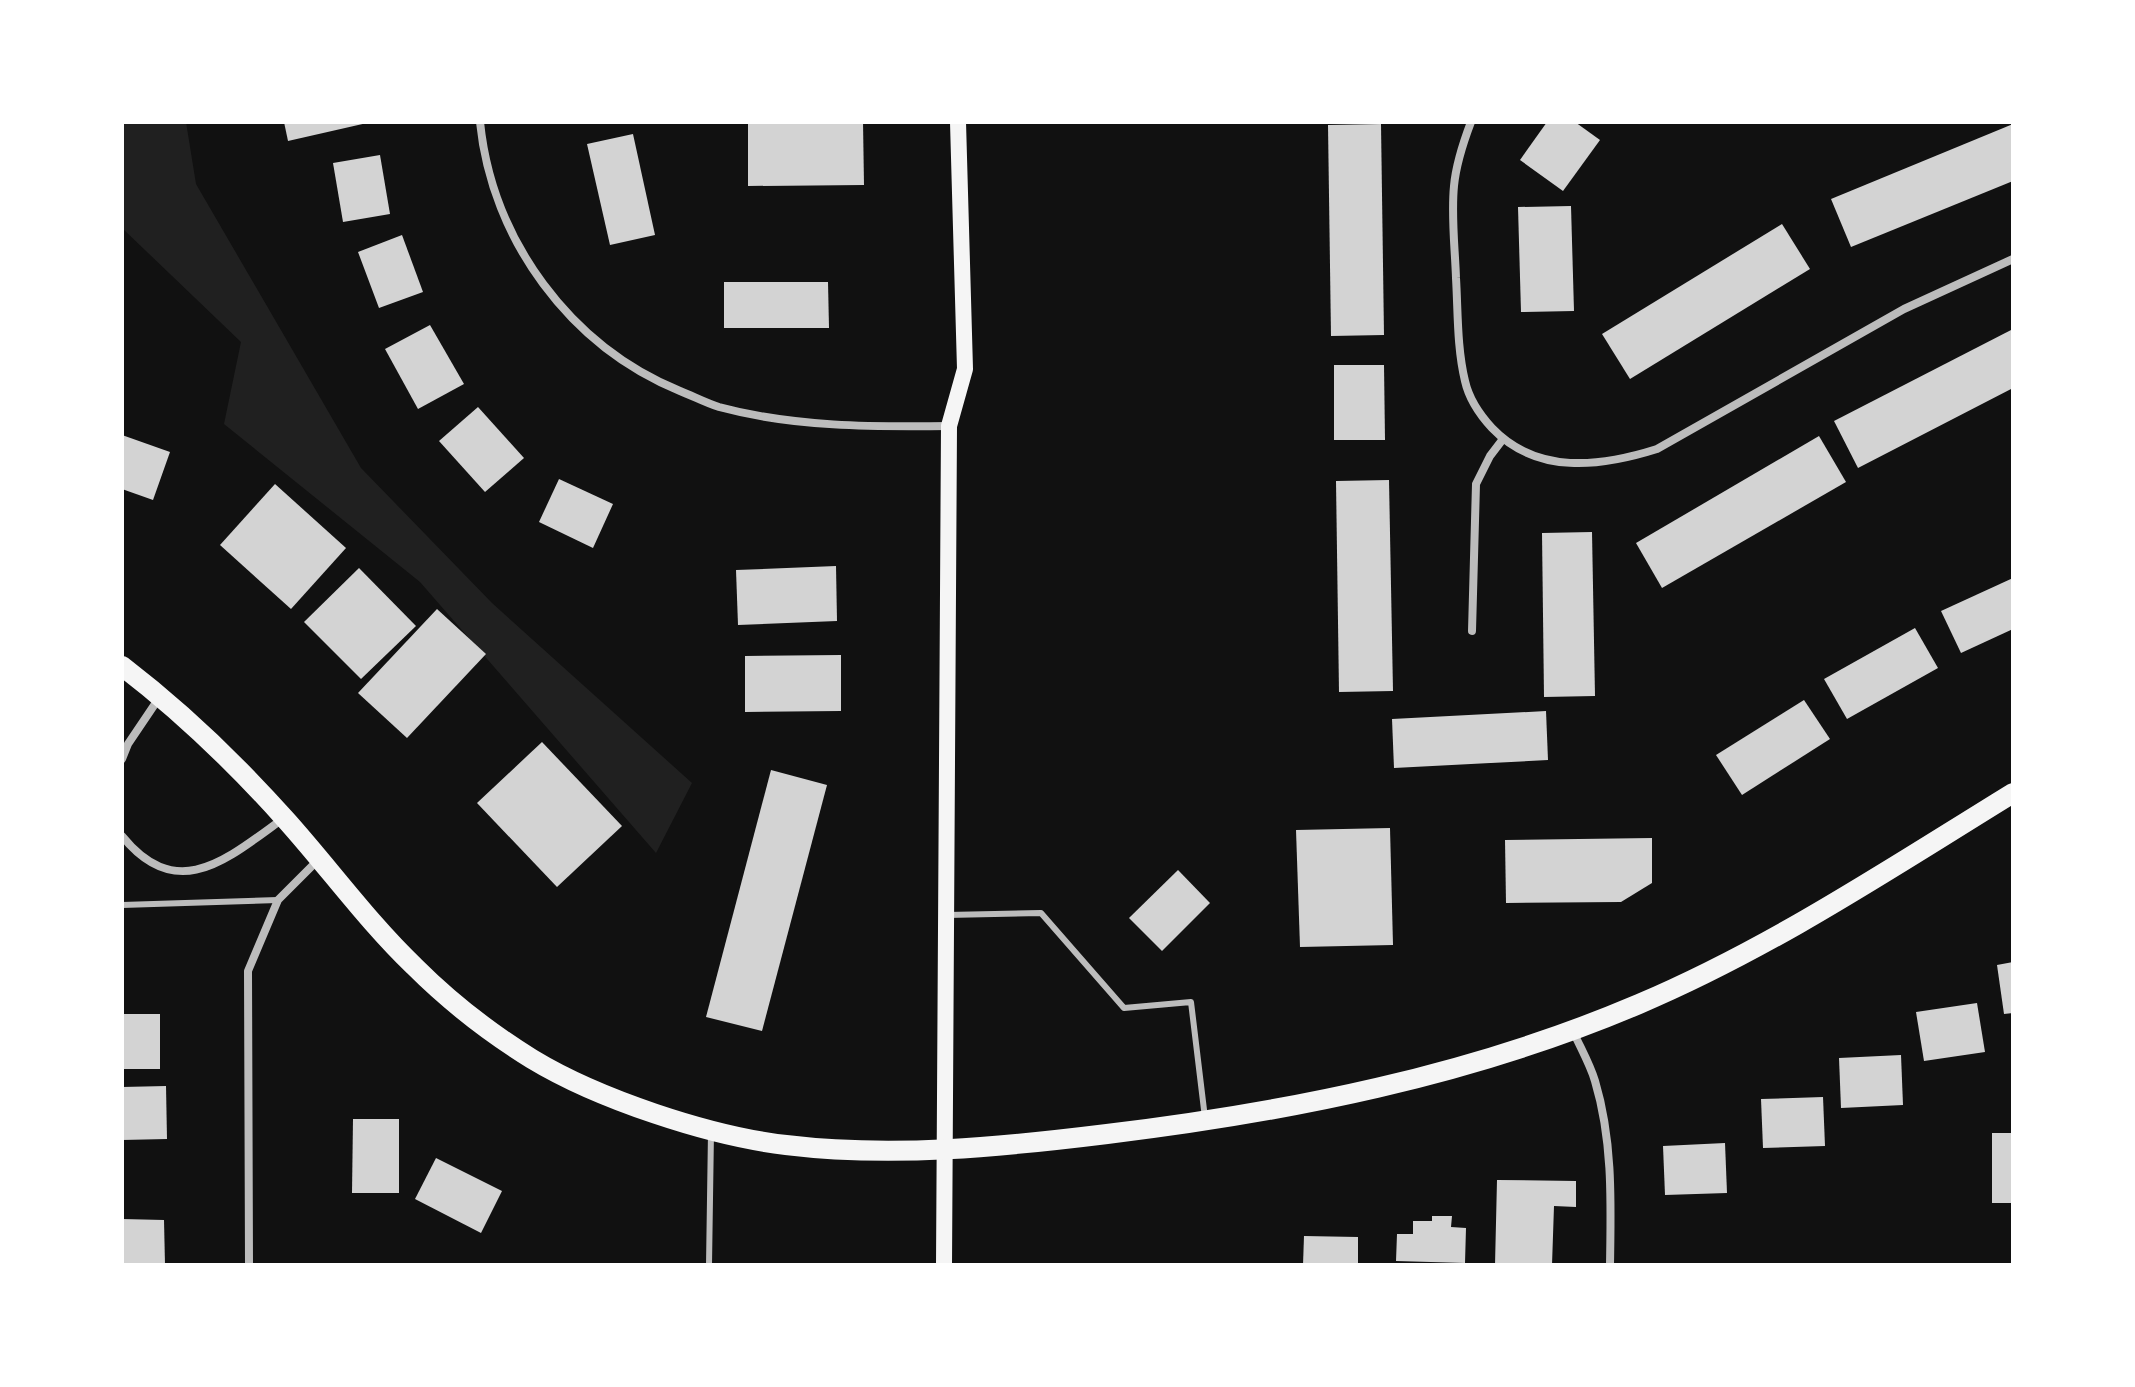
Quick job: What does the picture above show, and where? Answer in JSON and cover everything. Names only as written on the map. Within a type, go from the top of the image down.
[{"type":"main road","points":[[944,1265],[949,426],[965,369],[958,122]]},
{"type":"main road","points":[[122,666],[188,719],[284,818],[412,965],[487,1029],[538,1062],[614,1098],[690,1124],[778,1144],[845,1151],[1042,1142],[1276,1110],[1531,1045],[1642,1003],[1802,923],[2013,793]]},
{"type":"street","points":[[480,122],[490,182],[511,233],[541,281],[575,322],[618,359],[657,382],[716,406],[770,419],[900,427],[949,426]]},
{"type":"street","points":[[1471,122],[1459,155],[1453,189],[1458,327],[1465,383],[1480,415],[1503,439],[1545,461],[1581,464],[1622,460],[1657,449],[1904,309],[2013,259]]},
{"type":"street","points":[[1472,631],[1476,484],[1490,456],[1503,439]]},
{"type":"street","points":[[122,759],[128,744],[161,696]]},
{"type":"street","points":[[122,836],[137,855],[159,868],[186,872],[222,862],[284,818]]},
{"type":"street","points":[[249,1265],[248,971],[278,900],[319,858]]},
{"type":"street","points":[[1573,1030],[1595,1080],[1607,1131],[1611,1191],[1610,1265]]},
{"type":"lane","points":[[122,905],[278,900]]},
{"type":"lane","points":[[947,915],[1041,913],[1124,1008],[1191,1002],[1206,1120]]},
{"type":"lane","points":[[709,1265],[711,1129]]},
{"type":"shaded area","points":[[122,122],[186,122],[196,184],[361,468],[492,603],[692,783],[656,853],[420,582],[224,424],[241,342],[122,228]]},
{"type":"building","points":[[284,122],[367,122],[367,123],[288,141]]},
{"type":"building","points":[[748,122],[863,122],[864,185],[748,186]]},
{"type":"building","points":[[1547,122],[1575,122],[1600,140],[1563,191],[1520,160]]},
{"type":"building","points":[[1381,124],[1384,335],[1331,336],[1328,125]]},
{"type":"building","points":[[2013,124],[2013,181],[1851,247],[1831,199]]},
{"type":"building","points":[[633,134],[655,235],[610,245],[587,144]]},
{"type":"building","points":[[380,155],[390,214],[343,222],[333,163]]},
{"type":"building","points":[[1571,206],[1574,311],[1521,312],[1518,207]]},
{"type":"building","points":[[1782,224],[1810,269],[1630,379],[1602,334]]},
{"type":"building","points":[[402,235],[423,292],[379,308],[358,252]]},
{"type":"building","points":[[724,282],[828,282],[829,328],[724,328]]},
{"type":"building","points":[[430,325],[464,384],[418,409],[385,349]]},
{"type":"building","points":[[2013,329],[2013,388],[1858,468],[1834,421]]},
{"type":"building","points":[[1334,365],[1384,365],[1385,440],[1334,440]]},
{"type":"building","points":[[478,407],[524,458],[485,492],[439,441]]},
{"type":"building","points":[[122,435],[170,452],[153,500],[122,489]]},
{"type":"building","points":[[1819,436],[1846,482],[1662,588],[1636,543]]},
{"type":"building","points":[[559,479],[613,504],[593,548],[539,522]]},
{"type":"building","points":[[1389,480],[1393,691],[1339,692],[1336,481]]},
{"type":"building","points":[[275,484],[346,548],[291,609],[220,545]]},
{"type":"building","points":[[1592,532],[1595,696],[1544,697],[1542,533]]},
{"type":"building","points":[[836,566],[837,621],[738,625],[736,570]]},
{"type":"building","points":[[359,568],[416,626],[361,679],[304,622]]},
{"type":"building","points":[[2013,578],[2013,629],[1961,653],[1941,611]]},
{"type":"building","points":[[437,609],[486,654],[407,738],[358,693]]},
{"type":"building","points":[[1915,628],[1938,668],[1847,719],[1824,679]]},
{"type":"building","points":[[841,655],[841,711],[745,712],[745,656]]},
{"type":"building","points":[[1804,700],[1830,739],[1742,795],[1716,755]]},
{"type":"building","points":[[1546,711],[1548,760],[1394,768],[1392,719]]},
{"type":"building","points":[[542,742],[622,826],[557,887],[477,803]]},
{"type":"building","points":[[771,770],[827,785],[762,1031],[706,1017]]},
{"type":"building","points":[[1390,828],[1393,945],[1300,947],[1296,830]]},
{"type":"building","points":[[1652,838],[1652,883],[1621,902],[1506,903],[1505,840]]},
{"type":"building","points":[[1178,870],[1210,903],[1162,951],[1129,918]]},
{"type":"building","points":[[2013,962],[2013,1013],[2004,1014],[1997,965]]},
{"type":"building","points":[[1977,1003],[1985,1052],[1924,1061],[1916,1012]]},
{"type":"building","points":[[122,1014],[160,1014],[160,1069],[122,1069]]},
{"type":"building","points":[[1901,1055],[1903,1105],[1841,1108],[1839,1058]]},
{"type":"building","points":[[166,1086],[167,1139],[122,1140],[122,1087]]},
{"type":"building","points":[[1823,1097],[1825,1146],[1763,1148],[1761,1099]]},
{"type":"building","points":[[353,1119],[399,1119],[399,1193],[352,1193]]},
{"type":"building","points":[[1992,1133],[2013,1133],[2013,1203],[1992,1203]]},
{"type":"building","points":[[1725,1143],[1727,1193],[1665,1195],[1663,1146]]},
{"type":"building","points":[[436,1158],[502,1191],[481,1233],[415,1199]]},
{"type":"building","points":[[1497,1180],[1576,1181],[1576,1207],[1554,1206],[1552,1265],[1495,1265]]},
{"type":"building","points":[[1432,1216],[1452,1216],[1451,1227],[1466,1228],[1465,1263],[1396,1261],[1397,1234],[1413,1234],[1413,1221],[1432,1221]]},
{"type":"building","points":[[122,1219],[164,1220],[165,1265],[122,1265]]},
{"type":"building","points":[[1304,1236],[1358,1237],[1358,1265],[1303,1265]]}]
